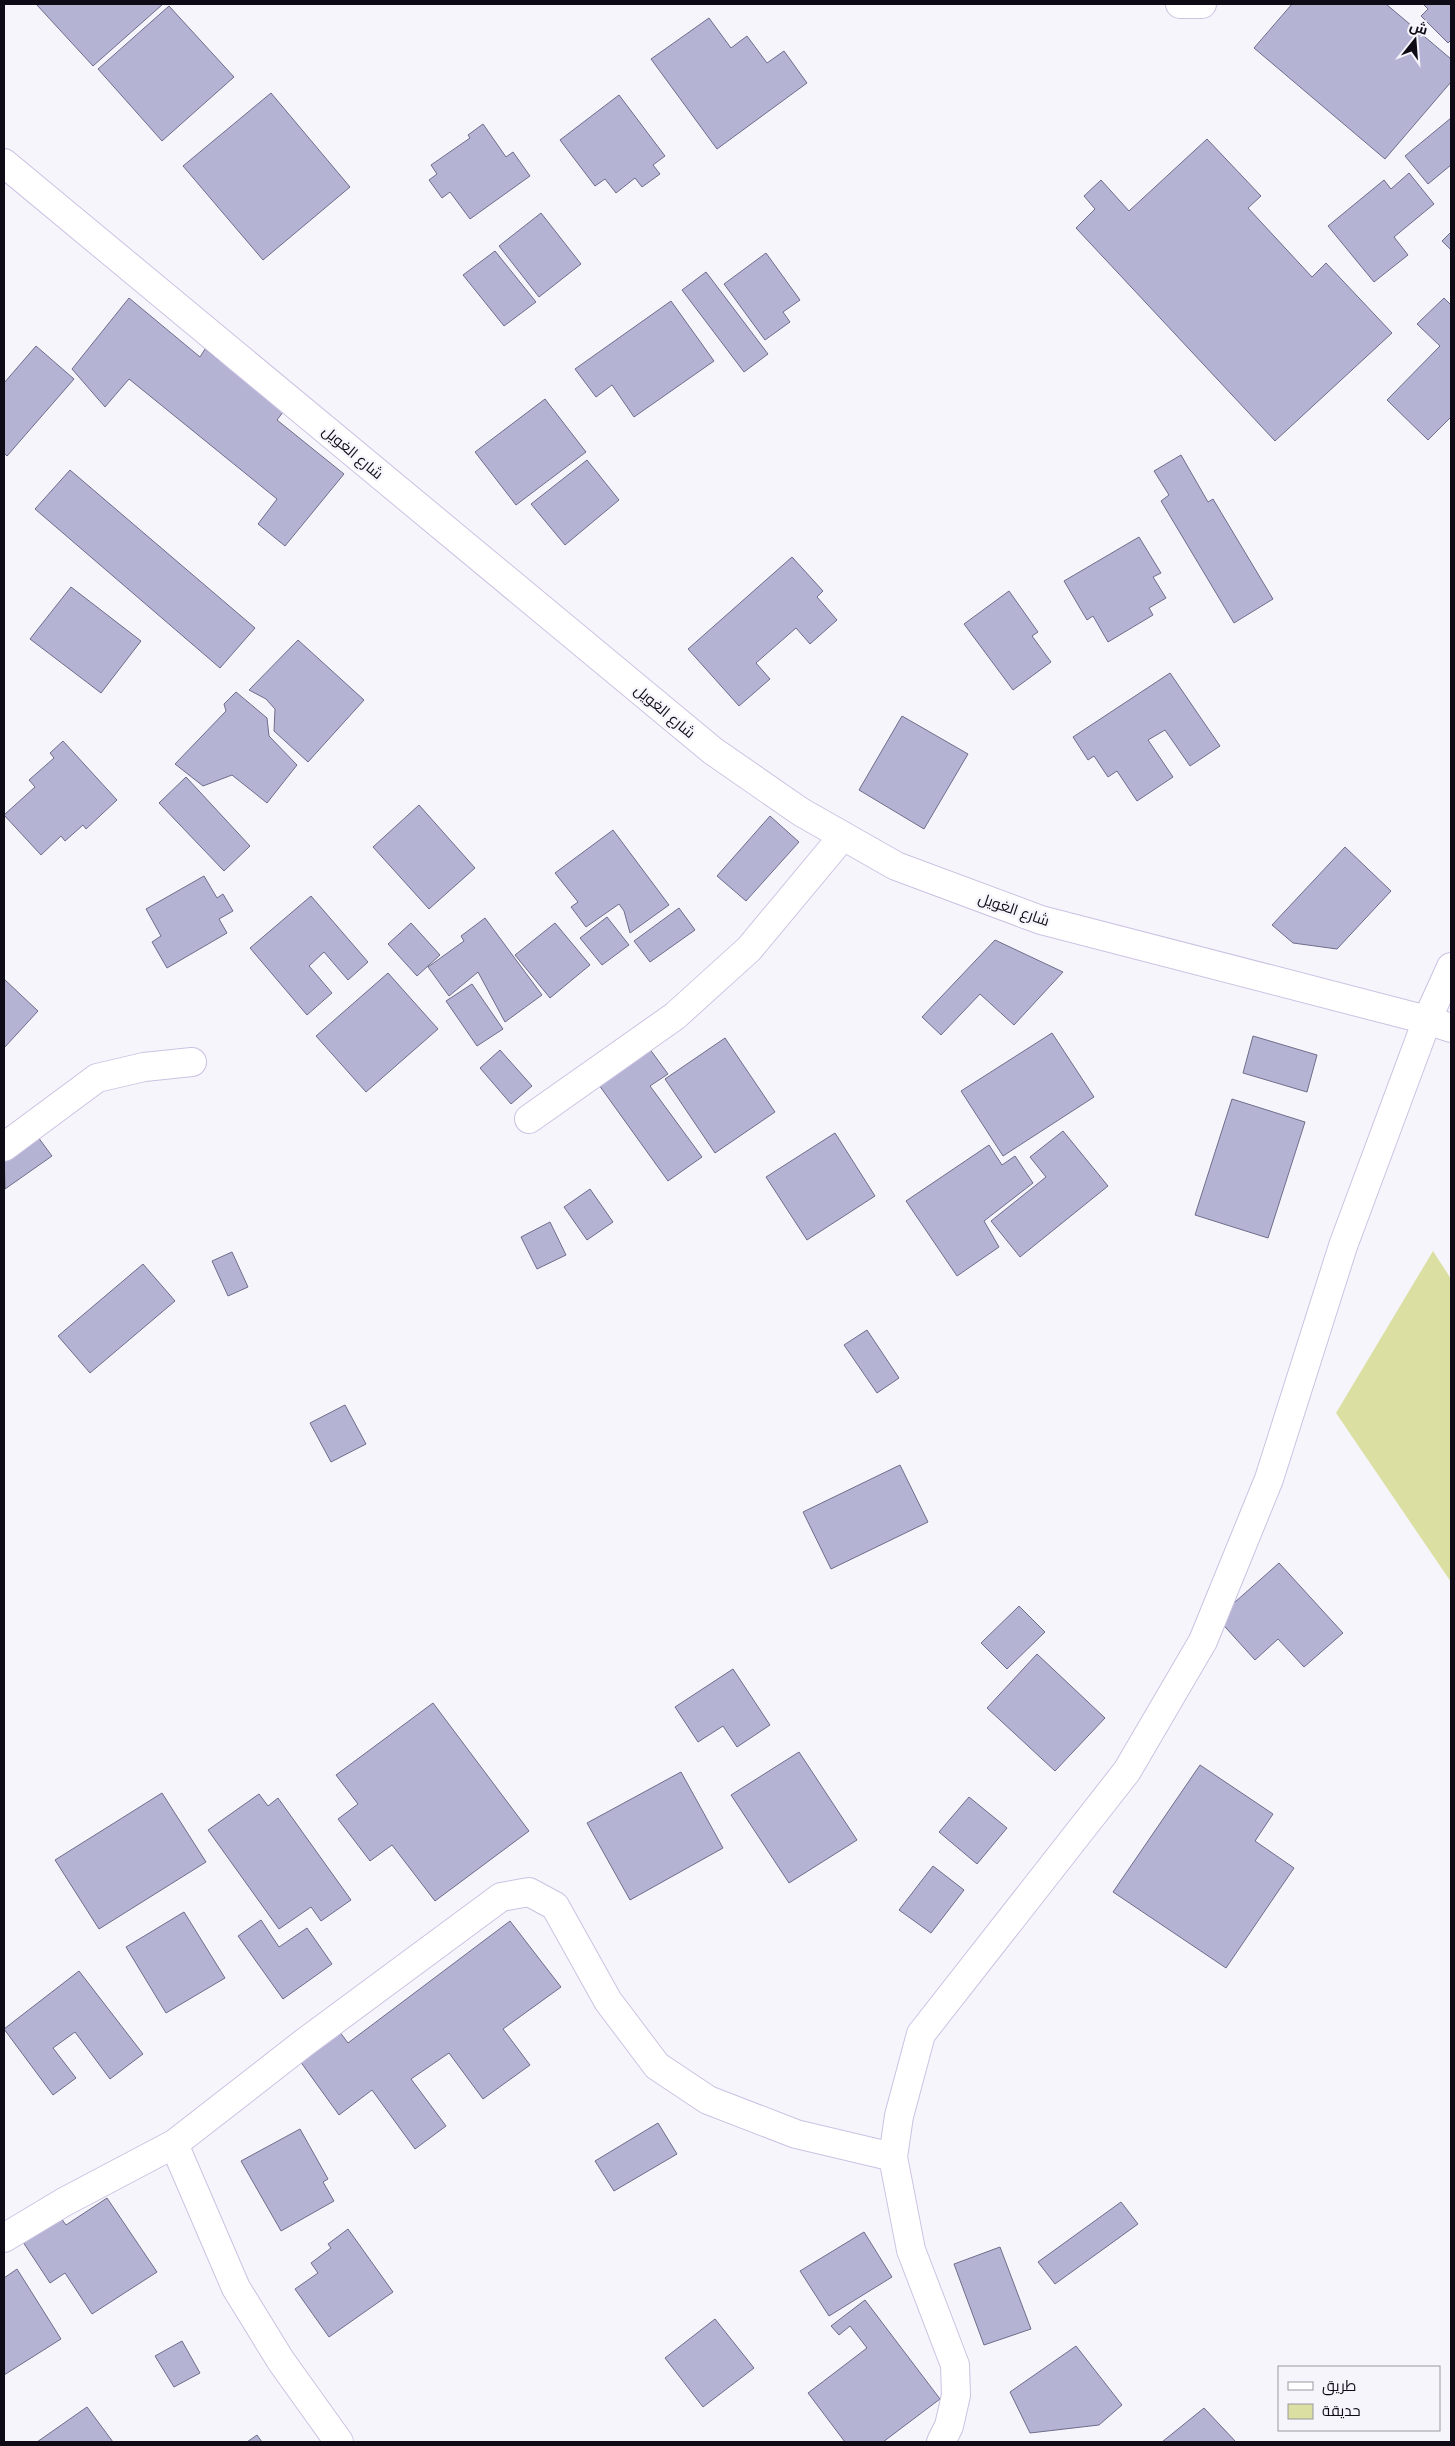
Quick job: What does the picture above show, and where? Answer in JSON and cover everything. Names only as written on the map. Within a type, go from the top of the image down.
[{"type":"street","points":[[1180,4],[1195,6],[1202,4]]},
{"type":"street","name":"شارع الغويل","points":[[4,163],[713,750],[801,812],[896,866],[1042,920],[1439,1024]]},
{"type":"street","points":[[530,1119],[675,1016],[750,949],[843,836]]},
{"type":"street","points":[[942,2442],[949,2426],[956,2395],[955,2365],[911,2250],[893,2157],[899,2116],[921,2034],[1127,1771],[1203,1641],[1268,1479],[1343,1246],[1439,1024],[1451,967]]},
{"type":"street","points":[[4,1146],[97,1078],[144,1067],[192,1062]]},
{"type":"street","points":[[4,2238],[64,2202],[174,2144],[305,2042],[501,1898],[529,1892],[555,1906],[608,2001],[657,2066],[708,2100],[796,2134],[893,2157]]},
{"type":"street","points":[[174,2144],[236,2288],[281,2361],[339,2442]]},
{"type":"green space","points":[[1433,1251],[1451,1279],[1451,1582],[1336,1413]]},
{"type":"building","points":[[36,4],[163,4],[93,66]]},
{"type":"building","points":[[1292,4],[1386,4],[1451,59],[1451,82],[1385,159],[1254,48]]},
{"type":"building","points":[[1423,4],[1451,4],[1451,40],[1448,43],[1421,16],[1428,9]]},
{"type":"building","points":[[169,6],[234,77],[162,141],[98,69]]},
{"type":"building","points":[[709,18],[731,48],[747,36],[767,63],[784,51],[807,83],[717,149],[651,59]]},
{"type":"building","points":[[271,93],[350,187],[263,260],[183,166]]},
{"type":"building","points":[[619,95],[665,156],[653,165],[660,174],[642,187],[635,178],[616,193],[605,179],[595,186],[560,140]]},
{"type":"building","points":[[1451,118],[1451,165],[1428,184],[1405,156]]},
{"type":"building","points":[[483,124],[506,157],[513,152],[530,176],[470,219],[450,192],[442,198],[429,180],[437,174],[431,165],[470,138],[468,135]]},
{"type":"building","points":[[1207,139],[1261,196],[1248,208],[1312,277],[1326,263],[1392,333],[1275,441],[1076,228],[1095,209],[1084,196],[1101,180],[1129,211]]},
{"type":"building","points":[[1409,173],[1434,204],[1394,237],[1408,255],[1374,282],[1328,226],[1384,180],[1391,189]]},
{"type":"building","points":[[541,213],[581,264],[539,297],[499,246]]},
{"type":"building","points":[[1451,232],[1451,250],[1442,241]]},
{"type":"building","points":[[495,251],[536,302],[504,326],[463,275]]},
{"type":"building","points":[[766,253],[800,300],[783,312],[790,322],[765,340],[724,284]]},
{"type":"building","points":[[706,272],[768,354],[744,372],[682,290]]},
{"type":"building","points":[[129,298],[200,357],[205,349],[229,368],[233,363],[283,412],[277,420],[344,474],[285,546],[258,524],[277,499],[129,379],[105,407],[72,369]]},
{"type":"building","points":[[1444,298],[1451,305],[1451,417],[1428,440],[1387,400],[1440,346],[1417,324]]},
{"type":"building","points":[[671,301],[714,361],[634,417],[612,385],[596,397],[575,369]]},
{"type":"building","points":[[36,346],[74,379],[7,456],[4,453],[4,383]]},
{"type":"building","points":[[545,399],[586,452],[516,505],[475,452]]},
{"type":"building","points":[[1181,455],[1208,502],[1213,499],[1273,599],[1234,623],[1161,501],[1169,495],[1154,471]]},
{"type":"building","points":[[587,460],[619,500],[565,545],[531,504]]},
{"type":"building","points":[[70,470],[255,628],[220,668],[35,509]]},
{"type":"building","points":[[1139,537],[1161,573],[1153,577],[1166,598],[1149,608],[1153,615],[1108,642],[1093,616],[1087,620],[1064,581]]},
{"type":"building","points":[[792,557],[823,591],[817,597],[837,620],[810,644],[796,628],[756,663],[770,679],[739,706],[688,649]]},
{"type":"building","points":[[71,587],[141,641],[101,693],[30,639]]},
{"type":"building","points":[[1009,591],[1038,632],[1032,636],[1051,662],[1013,690],[964,624]]},
{"type":"building","points":[[298,640],[364,700],[308,762],[274,731],[275,709],[266,699],[249,690]]},
{"type":"building","points":[[1170,673],[1220,746],[1190,766],[1165,730],[1148,740],[1173,777],[1137,801],[1117,771],[1108,777],[1094,756],[1088,760],[1073,737]]},
{"type":"building","points":[[236,692],[267,718],[269,736],[297,765],[267,803],[232,775],[203,786],[175,764],[226,711],[224,704]]},
{"type":"building","points":[[902,716],[968,754],[924,829],[859,790]]},
{"type":"building","points":[[63,741],[117,800],[86,829],[83,825],[65,841],[61,836],[41,855],[4,815],[35,787],[29,780],[54,758],[50,753]]},
{"type":"building","points":[[186,777],[250,846],[224,871],[159,803]]},
{"type":"building","points":[[419,805],[475,868],[429,909],[373,847]]},
{"type":"building","points":[[770,816],[799,842],[746,901],[717,876]]},
{"type":"building","points":[[613,830],[669,905],[630,933],[624,911],[619,904],[586,927],[571,907],[578,902],[555,873]]},
{"type":"building","points":[[1345,847],[1391,891],[1337,949],[1293,943],[1272,925]]},
{"type":"building","points":[[204,876],[217,898],[223,894],[233,911],[219,919],[227,933],[167,968],[152,942],[161,936],[146,909]]},
{"type":"building","points":[[311,896],[368,962],[348,980],[324,952],[309,966],[332,993],[307,1015],[250,948]]},
{"type":"building","points":[[679,908],[695,930],[650,962],[634,941]]},
{"type":"building","points":[[607,917],[629,945],[602,965],[580,938]]},
{"type":"building","points":[[485,918],[542,995],[505,1022],[478,972],[449,996],[428,967],[464,941],[461,936]]},
{"type":"building","points":[[411,923],[440,955],[417,976],[388,944]]},
{"type":"building","points":[[555,923],[590,965],[550,998],[515,955]]},
{"type":"building","points":[[995,940],[1063,972],[1014,1025],[980,994],[941,1035],[922,1017]]},
{"type":"building","points":[[388,973],[438,1029],[366,1092],[316,1036]]},
{"type":"building","points":[[4,979],[38,1011],[4,1048]]},
{"type":"building","points":[[472,984],[503,1029],[477,1046],[446,1001]]},
{"type":"building","points":[[1052,1033],[1094,1097],[1003,1156],[961,1091]]},
{"type":"building","points":[[1253,1036],[1317,1055],[1307,1092],[1243,1073]]},
{"type":"building","points":[[725,1038],[775,1112],[715,1153],[665,1079]]},
{"type":"building","points":[[649,1048],[668,1074],[650,1086],[702,1157],[668,1181],[599,1085]]},
{"type":"building","points":[[500,1050],[532,1086],[511,1104],[480,1068]]},
{"type":"building","points":[[1232,1099],[1305,1122],[1268,1238],[1195,1215]]},
{"type":"building","points":[[32,1129],[52,1156],[5,1189],[4,1150]]},
{"type":"building","points":[[1063,1131],[1108,1186],[1020,1257],[991,1221],[1046,1177],[1030,1157]]},
{"type":"building","points":[[835,1133],[875,1196],[807,1240],[766,1177]]},
{"type":"building","points":[[989,1145],[1002,1165],[1015,1156],[1033,1183],[984,1221],[999,1247],[957,1276],[906,1201]]},
{"type":"building","points":[[590,1189],[613,1222],[587,1240],[564,1207]]},
{"type":"building","points":[[550,1222],[566,1255],[537,1269],[521,1237]]},
{"type":"building","points":[[232,1252],[248,1287],[228,1296],[212,1261]]},
{"type":"building","points":[[143,1264],[175,1301],[90,1373],[58,1336]]},
{"type":"building","points":[[867,1330],[899,1378],[877,1393],[844,1345]]},
{"type":"building","points":[[345,1405],[366,1444],[331,1462],[310,1423]]},
{"type":"building","points":[[900,1465],[928,1522],[831,1569],[803,1512]]},
{"type":"building","points":[[1279,1563],[1343,1633],[1304,1667],[1278,1639],[1255,1660],[1217,1618]]},
{"type":"building","points":[[1019,1606],[1045,1632],[1007,1669],[981,1643]]},
{"type":"building","points":[[1037,1654],[1105,1718],[1055,1771],[987,1708]]},
{"type":"building","points":[[733,1669],[770,1725],[737,1747],[723,1726],[698,1742],[675,1707]]},
{"type":"building","points":[[433,1703],[529,1831],[435,1901],[392,1845],[370,1861],[338,1819],[358,1804],[336,1775]]},
{"type":"building","points":[[799,1752],[857,1840],[789,1883],[731,1795]]},
{"type":"building","points":[[1200,1765],[1273,1814],[1255,1841],[1294,1868],[1226,1968],[1113,1892]]},
{"type":"building","points":[[681,1772],[723,1848],[630,1900],[587,1823]]},
{"type":"building","points":[[162,1793],[206,1862],[99,1929],[55,1860]]},
{"type":"building","points":[[259,1794],[268,1806],[278,1798],[351,1900],[321,1921],[311,1907],[279,1929],[208,1830]]},
{"type":"building","points":[[969,1797],[1007,1828],[977,1864],[939,1832]]},
{"type":"building","points":[[933,1866],[964,1890],[931,1933],[899,1910]]},
{"type":"building","points":[[184,1912],[225,1978],[166,2013],[126,1947]]},
{"type":"building","points":[[261,1920],[279,1947],[307,1928],[332,1964],[283,1999],[238,1936]]},
{"type":"building","points":[[510,1921],[561,1987],[503,2029],[530,2065],[483,2099],[449,2053],[411,2079],[446,2126],[415,2149],[372,2090],[339,2115],[300,2061],[339,2031],[348,2043]]},
{"type":"building","points":[[79,1971],[143,2054],[110,2079],[75,2032],[53,2048],[76,2078],[53,2095],[4,2029]]},
{"type":"building","points":[[658,2123],[677,2154],[614,2191],[595,2161]]},
{"type":"building","points":[[300,2129],[328,2179],[323,2182],[334,2201],[281,2231],[241,2161]]},
{"type":"building","points":[[107,2198],[157,2272],[92,2314],[65,2273],[50,2283],[21,2239],[58,2214],[66,2225]]},
{"type":"building","points":[[1121,2202],[1138,2224],[1055,2284],[1038,2262]]},
{"type":"building","points":[[348,2229],[393,2292],[329,2337],[295,2289],[318,2273],[311,2263],[331,2248],[328,2244]]},
{"type":"building","points":[[864,2232],[892,2277],[829,2316],[800,2271]]},
{"type":"building","points":[[1000,2247],[1031,2329],[984,2345],[954,2264]]},
{"type":"building","points":[[17,2269],[61,2339],[4,2375],[4,2278]]},
{"type":"building","points":[[865,2300],[940,2399],[883,2442],[845,2442],[808,2393],[867,2348],[850,2326],[839,2335],[831,2326]]},
{"type":"building","points":[[715,2319],[754,2368],[703,2407],[665,2358]]},
{"type":"building","points":[[182,2341],[200,2373],[174,2387],[155,2356]]},
{"type":"building","points":[[1076,2346],[1122,2405],[1099,2425],[1030,2433],[1010,2392]]},
{"type":"building","points":[[87,2407],[113,2442],[37,2442]]},
{"type":"building","points":[[1204,2408],[1236,2442],[1162,2442]]},
{"type":"building","points":[[257,2435],[262,2442],[247,2442]]}]
